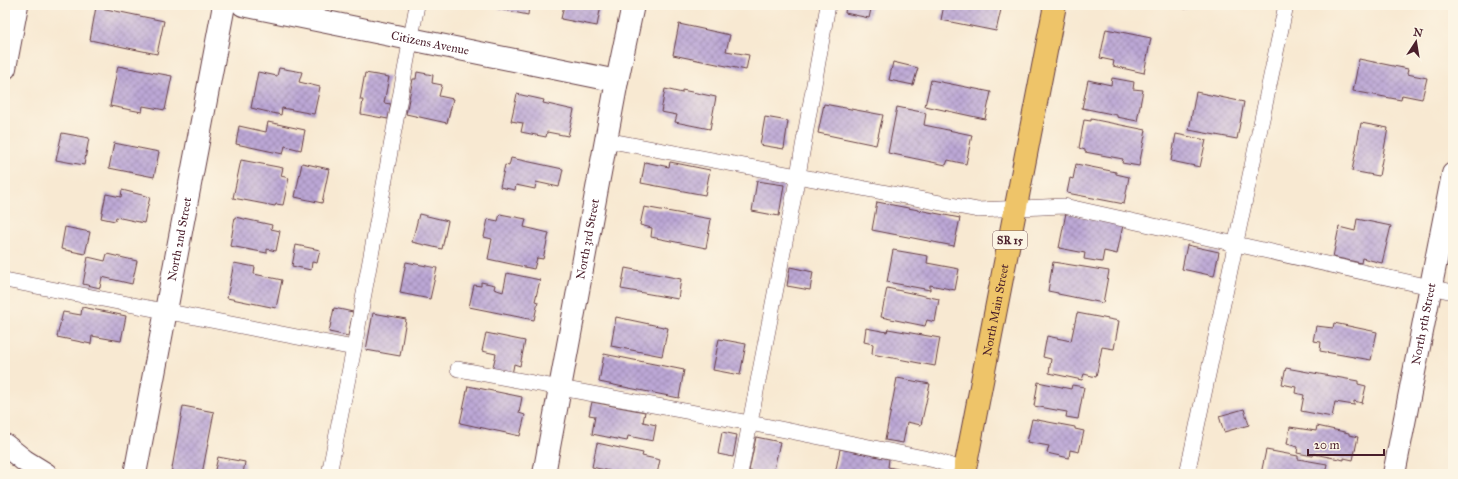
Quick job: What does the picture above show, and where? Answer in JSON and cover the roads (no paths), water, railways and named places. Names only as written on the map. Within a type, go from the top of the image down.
[{"type":"main road","name":"North Main Street","points":[[968,473],[1016,208],[1055,5]]},
{"type":"street","points":[[5,68],[17,5]]},
{"type":"street","name":"North 2nd Street","points":[[135,474],[224,5]]},
{"type":"street","name":"Citizens Avenue","points":[[243,5],[617,81]]},
{"type":"street","name":"North 3rd Street","points":[[544,474],[617,81],[633,5]]},
{"type":"street","name":"North 5th Street","points":[[1394,474],[1453,174]]},
{"type":"street","points":[[5,445],[25,461],[46,474]]},
{"type":"lane","points":[[329,474],[354,348],[417,5]]},
{"type":"lane","points":[[740,474],[798,175],[828,5]]},
{"type":"lane","points":[[1187,474],[1286,5]]},
{"type":"lane","points":[[606,140],[978,210],[1064,206],[1453,292]]},
{"type":"lane","points":[[5,280],[354,348]]},
{"type":"lane","points":[[458,369],[750,423],[934,460],[968,473]]}]
